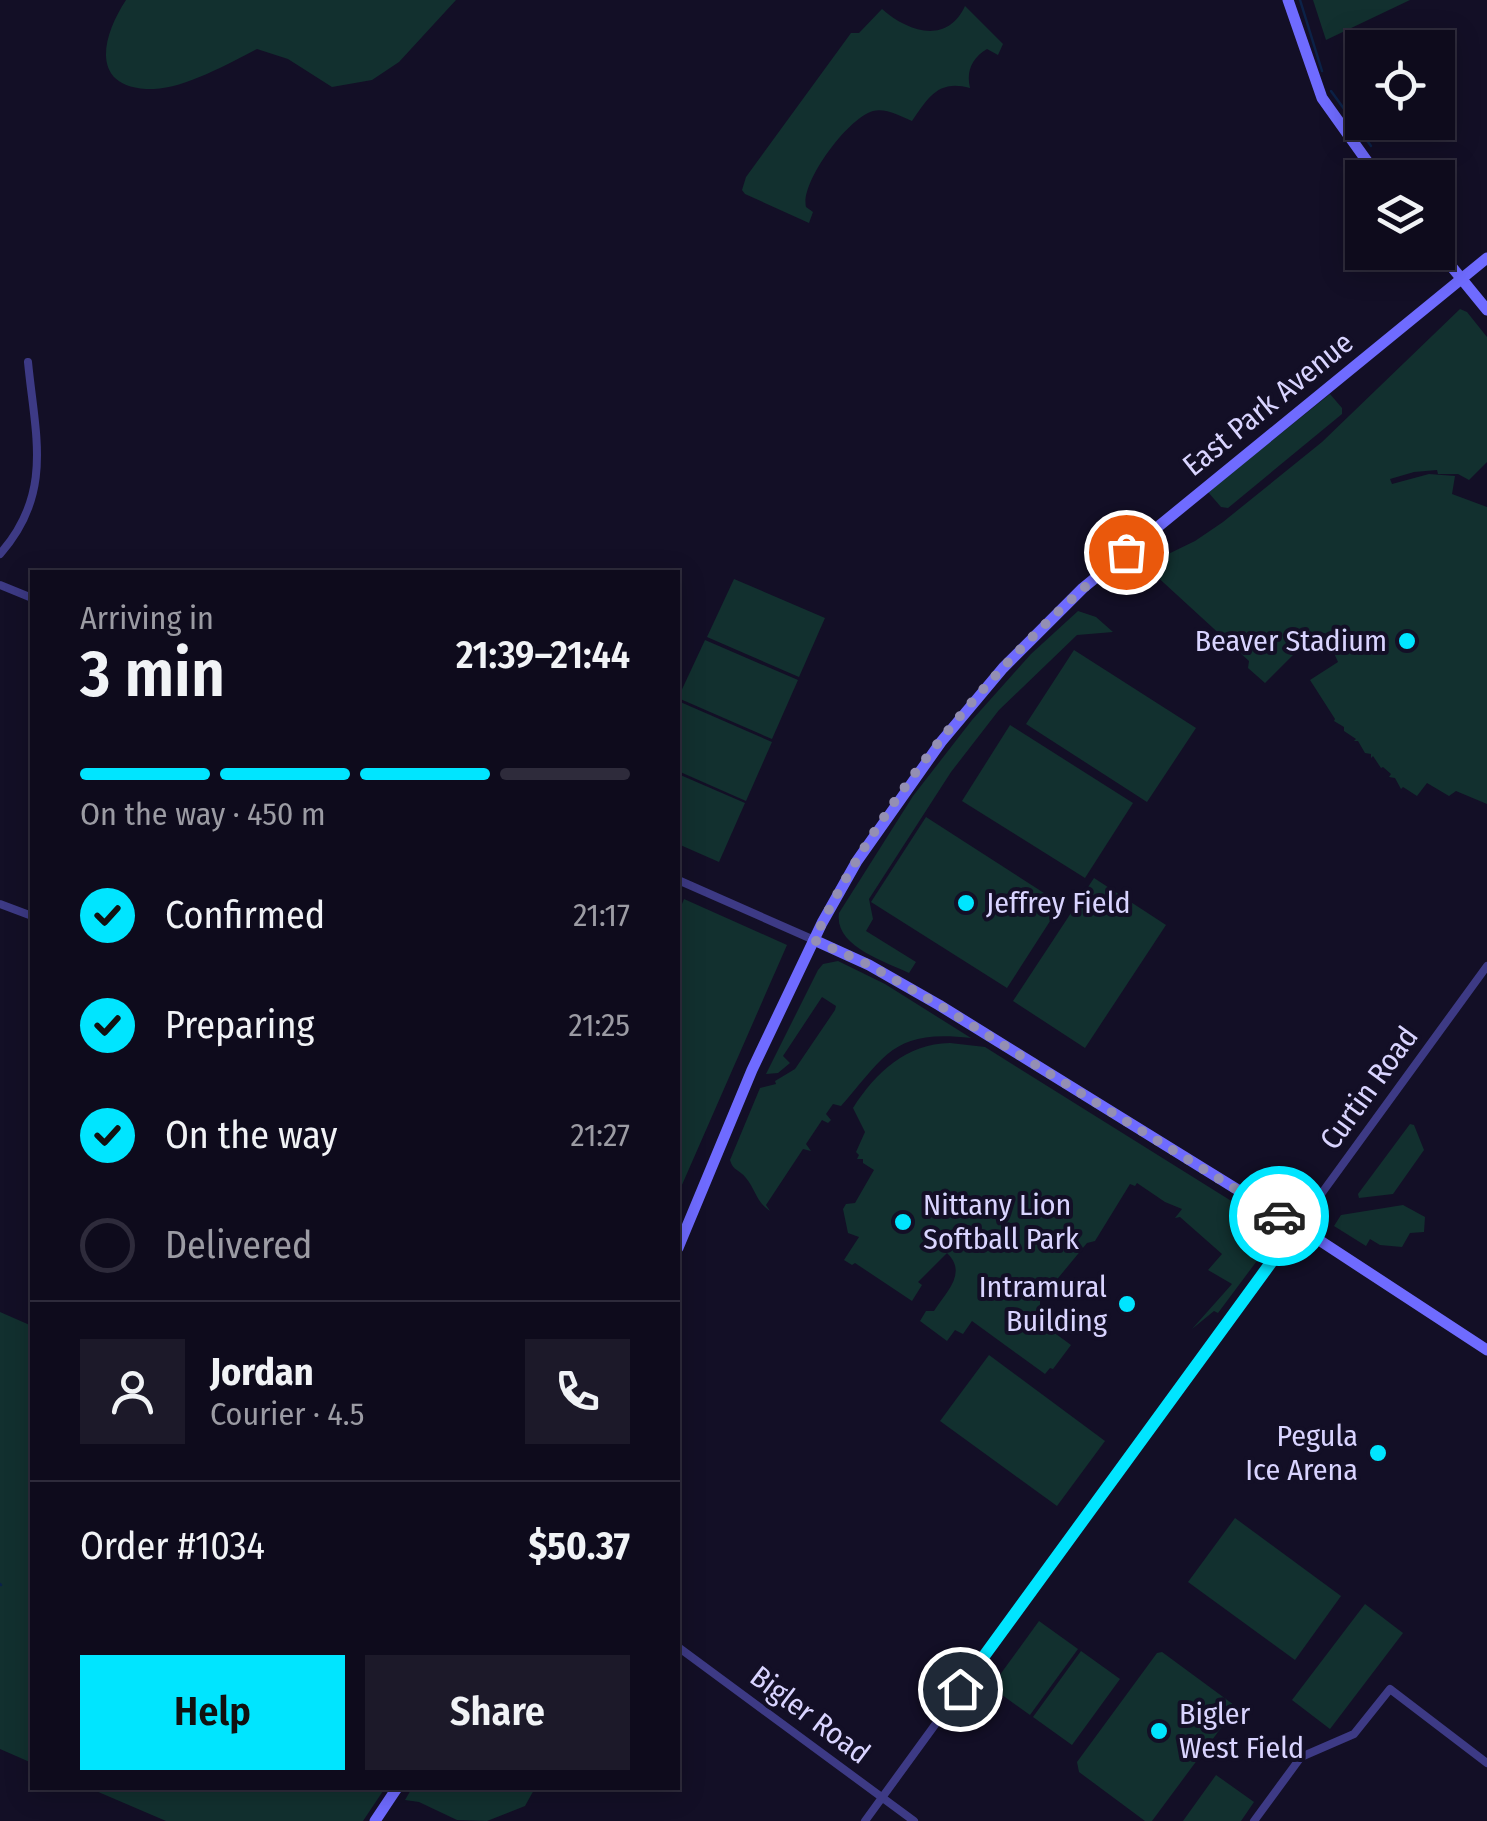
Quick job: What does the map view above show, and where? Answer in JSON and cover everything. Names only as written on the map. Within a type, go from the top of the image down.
[{"type":"main road","points":[[1288,0],[1322,98],[1366,160]]},
{"type":"main road","name":"East Park Avenue","points":[[680,1243],[750,1074],[814,940],[857,861],[970,707],[1052,618],[1109,566],[1487,258]]},
{"type":"main road","points":[[1455,270],[1487,310]]},
{"type":"main road","points":[[814,940],[869,965],[939,1005],[1487,1350]]},
{"type":"main road","points":[[375,1821],[396,1790]]},
{"type":"street","points":[[0,554],[17,534],[37,480],[38,448],[28,362]]},
{"type":"street","points":[[0,585],[30,597]]},
{"type":"street","points":[[680,881],[814,940]]},
{"type":"street","points":[[0,904],[30,915]]},
{"type":"street","name":"Curtin Road","points":[[865,1821],[1487,966]]},
{"type":"street","name":"Bigler Road","points":[[680,1648],[914,1821]]},
{"type":"street","points":[[1254,1821],[1301,1758],[1354,1734],[1390,1688],[1487,1763]]},
{"type":"green space","points":[[126,0],[456,0],[399,62],[372,80],[332,87],[288,59],[257,49],[193,80],[154,89],[119,81],[106,59],[111,30]]},
{"type":"green space","points":[[1313,0],[1410,0],[1345,30],[1326,40]]},
{"type":"green space","points":[[965,6],[1003,44],[998,55],[987,49],[977,56],[970,71],[970,88],[942,88],[912,121],[878,110],[852,125],[828,152],[811,182],[806,196],[806,207],[813,212],[809,223],[745,194],[742,190],[746,177],[851,33],[859,33],[882,9],[903,24],[926,31],[938,30],[957,18]]},
{"type":"green space","points":[[1460,309],[1487,337],[1487,462],[1469,480],[1458,474],[1438,474],[1437,470],[1390,479],[1392,484],[1429,474],[1455,476],[1452,494],[1487,507],[1487,804],[1456,791],[1449,796],[1427,783],[1417,796],[1401,789],[1395,778],[1389,777],[1391,774],[1334,721],[1310,680],[1338,662],[1325,633],[1306,637],[1307,641],[1265,683],[1248,668],[1249,661],[1152,572],[1160,558],[1223,522],[1322,442]]},
{"type":"green space","points":[[1330,394],[1342,408],[1342,414],[1228,508],[1221,507],[1208,492]]},
{"type":"green space","points":[[734,579],[825,618],[799,677],[707,637]]},
{"type":"green space","points":[[1078,611],[1096,617],[1113,632],[1077,635],[999,710],[951,772],[869,899],[873,919],[866,931],[916,962],[909,973],[863,951],[844,935],[839,913],[913,796],[972,720],[1031,654]]},
{"type":"green space","points":[[705,640],[798,680],[772,739],[680,699]]},
{"type":"green space","points":[[1074,650],[1196,728],[1147,802],[1026,724]]},
{"type":"green space","points":[[680,702],[772,742],[746,801],[680,772]]},
{"type":"green space","points":[[1010,725],[1133,803],[1085,878],[962,801]]},
{"type":"green space","points":[[680,775],[745,803],[719,862],[680,845]]},
{"type":"green space","name":"Jeffrey Field","points":[[926,817],[1061,904],[1007,988],[871,902]]},
{"type":"green space","points":[[1094,878],[1166,925],[1085,1048],[1013,1001]]},
{"type":"green space","points":[[684,899],[787,945],[680,1189],[680,909]]},
{"type":"green space","points":[[838,961],[885,984],[971,1038],[945,1036],[907,1042],[881,1060],[841,1106],[833,1104],[826,1114],[831,1120],[822,1120],[806,1144],[811,1151],[803,1149],[766,1205],[770,1211],[730,1160],[760,1088],[776,1084],[795,1069],[835,1010],[836,1006],[822,997],[783,1056],[790,1063],[778,1073],[766,1074],[818,970],[823,964]]},
{"type":"green space","points":[[950,1043],[985,1047],[1265,1222],[1271,1242],[1218,1313],[1214,1311],[1192,1329],[1232,1284],[1208,1270],[1222,1254],[1180,1217],[1175,1218],[1182,1209],[1137,1183],[1130,1184],[1095,1241],[1087,1243],[1040,1300],[1040,1307],[1059,1321],[1052,1331],[1071,1345],[1045,1374],[972,1321],[963,1334],[955,1330],[947,1341],[920,1321],[926,1311],[934,1311],[953,1282],[956,1268],[947,1253],[918,1282],[922,1285],[912,1301],[855,1263],[844,1260],[859,1237],[848,1233],[843,1209],[846,1204],[855,1203],[874,1170],[863,1159],[857,1159],[865,1132],[853,1108],[894,1062],[920,1049]]},
{"type":"green space","points":[[1410,1124],[1414,1125],[1424,1150],[1393,1194],[1359,1198],[1358,1194]]},
{"type":"green space","points":[[1403,1205],[1425,1217],[1424,1232],[1410,1233],[1402,1247],[1380,1245],[1370,1239],[1366,1246],[1334,1226],[1341,1215]]},
{"type":"green space","points":[[0,1312],[30,1325],[30,1762],[0,1749]]},
{"type":"green space","points":[[989,1355],[1105,1441],[1057,1506],[940,1421]]},
{"type":"green space","points":[[1235,1518],[1341,1596],[1295,1660],[1188,1582]]},
{"type":"green space","points":[[1365,1604],[1403,1633],[1330,1729],[1292,1700]]},
{"type":"green space","points":[[1039,1621],[1078,1649],[1030,1715],[991,1687]]},
{"type":"green space","points":[[1081,1651],[1120,1679],[1072,1745],[1033,1717]]},
{"type":"green space","name":"Bigler West Field","points":[[1162,1652],[1235,1709],[1152,1821],[1145,1821],[1079,1772],[1077,1762],[1157,1653]]},
{"type":"green space","points":[[1216,1775],[1254,1802],[1241,1821],[1183,1821]]},
{"type":"green space","points":[[94,1790],[384,1790],[363,1821],[166,1821]]},
{"type":"green space","points":[[411,1790],[534,1790],[525,1806],[487,1821],[457,1820],[419,1802],[405,1800]]},
{"type":"waterway","points":[[1300,0],[1322,71]]},
{"type":"waterway","points":[[1331,91],[1371,146]]},
{"type":"way so far","points":[[1126,552],[1023,648],[941,742],[857,861],[814,940],[869,965],[939,1005],[1279,1216]]},
{"type":"place","name":"Beaver Stadium","points":[[1407,641]]},
{"type":"place","name":"Jeffrey Field","points":[[966,903]]},
{"type":"place","name":"Nittany Lion Softball Park","points":[[903,1222]]},
{"type":"place","name":"Intramural Building","points":[[1127,1304]]},
{"type":"place","name":"Pegula Ice Arena","points":[[1378,1453]]},
{"type":"place","name":"Bigler West Field","points":[[1159,1731]]},
{"type":"route","points":[[960,1689],[1297,1227],[1279,1216]]}]
